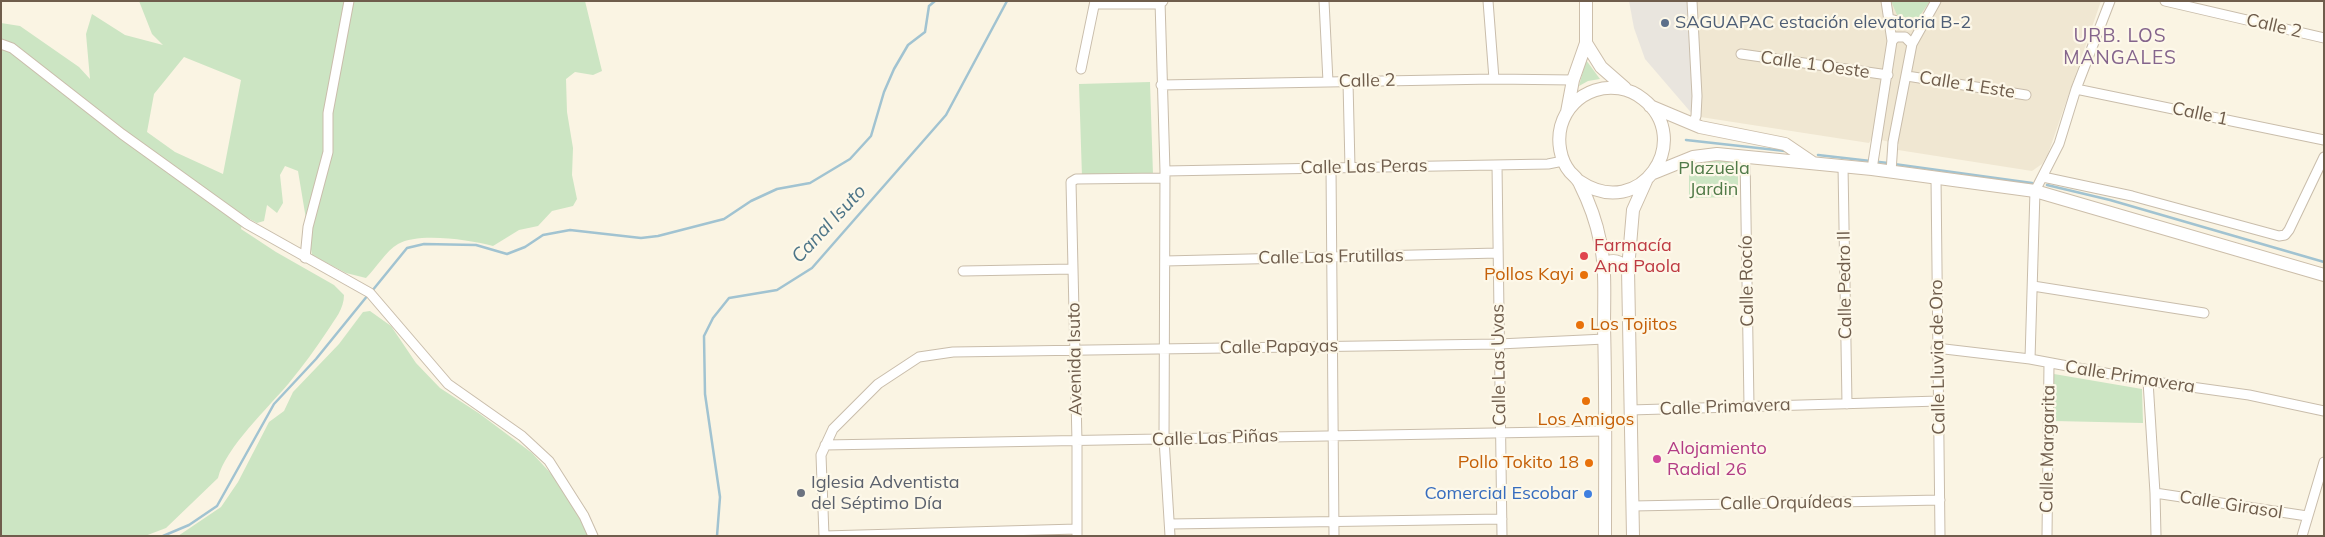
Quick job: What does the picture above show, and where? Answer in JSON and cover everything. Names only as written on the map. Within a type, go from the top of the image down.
[{"type":"main road","points":[[1586,1],[1586,43],[1573,80],[1559,138],[1563,161],[1579,181],[1594,213],[1601,243],[1605,339],[1605,536]]},
{"type":"main road","points":[[1586,43],[1601,68],[1650,106],[1693,124],[1785,144],[1813,163]]},
{"type":"main road","points":[[1566,114],[1574,104],[1593,90],[1608,86],[1633,93]]},
{"type":"main road","points":[[1633,536],[1628,270],[1633,210],[1649,176],[1659,162],[1664,147],[1663,132],[1659,118],[1650,106]]},
{"type":"main road","points":[[1579,181],[1591,189],[1606,194],[1623,192],[1649,176],[1693,157],[1717,154],[1843,166],[1890,165],[1936,178],[2035,191],[2324,275]]},
{"type":"main road","points":[[1603,265],[1608,261],[1616,261],[1628,270]]},
{"type":"street","points":[[305,258],[308,227],[328,152],[328,113],[349,1]]},
{"type":"street","points":[[1324,1],[1328,82]]},
{"type":"street","points":[[1488,1],[1494,79]]},
{"type":"street","points":[[1692,1],[1697,96],[1696,116],[1693,124]]},
{"type":"street","points":[[1873,164],[1892,40],[1886,1]]},
{"type":"street","points":[[1890,165],[1912,44],[1936,1]]},
{"type":"street","points":[[2030,359],[2035,191],[2059,144],[2076,89],[2110,1]]},
{"type":"street","name":"Calle 2","points":[[2165,1],[2324,38]]},
{"type":"street","points":[[1081,69],[1095,3],[1161,2],[1165,261],[1164,439],[1170,536]]},
{"type":"street","points":[[1890,19],[1905,23],[1922,24]]},
{"type":"street","points":[[1892,40],[1896,37],[1905,37],[1912,44]]},
{"type":"street","points":[[1,44],[12,48],[122,134],[247,224],[370,293],[448,384],[522,436],[549,461],[584,516],[593,536]]},
{"type":"street","name":"Calle 1 Oeste","points":[[1741,54],[1888,75]]},
{"type":"street","name":"Calle 1 Este","points":[[1907,76],[2026,95]]},
{"type":"street","name":"Calle 2","points":[[1161,85],[1494,79],[1573,80]]},
{"type":"street","points":[[1348,82],[1350,167]]},
{"type":"street","name":"Calle 1","points":[[2076,89],[2324,140]]},
{"type":"street","name":"Calle Rocío","points":[[1744,156],[1749,406]]},
{"type":"street","points":[[2043,177],[2132,196],[2279,236],[2285,235],[2289,230],[2324,157]]},
{"type":"street","name":"Calle Las Peras","points":[[1071,182],[1076,179],[1164,174],[1350,167],[1548,164],[1563,161]]},
{"type":"street","name":"Calle Las Uvas","points":[[1497,165],[1502,536]]},
{"type":"street","name":"Calle Pedro II","points":[[1843,166],[1847,404]]},
{"type":"street","points":[[1331,168],[1334,536]]},
{"type":"street","name":"Calle Lluvia de Oro","points":[[1936,178],[1936,348],[1940,536]]},
{"type":"street","name":"Avenida Isuto","points":[[1071,182],[1077,442],[1077,532]]},
{"type":"street","name":"Calle Las Frutillas","points":[[1165,261],[1498,252]]},
{"type":"street","points":[[963,271],[1073,269]]},
{"type":"street","points":[[2033,286],[2204,313]]},
{"type":"street","name":"Calle Papayas","points":[[825,445],[833,429],[878,384],[919,357],[953,352],[1499,344],[1605,339]]},
{"type":"street","name":"Calle Primavera","points":[[1936,348],[2030,359],[2148,381],[2249,395],[2324,411]]},
{"type":"street","name":"Calle Margarita","points":[[2047,536],[2049,363]]},
{"type":"street","points":[[2148,381],[2156,536]]},
{"type":"street","name":"Calle Primavera","points":[[1630,410],[1938,401]]},
{"type":"street","name":"Calle Las Piñas","points":[[825,445],[1077,442],[1333,434],[1605,431]]},
{"type":"street","points":[[825,445],[821,455],[824,536],[1077,532]]},
{"type":"street","points":[[2302,536],[2324,462]]},
{"type":"street","name":"Calle Girasol","points":[[2155,493],[2307,516]]},
{"type":"street","name":"Calle Orquídeas","points":[[1633,506],[1940,500]]},
{"type":"street","points":[[1170,524],[1502,519]]},
{"type":"shaded area","points":[[1629,1],[1690,1],[1694,116],[1645,59],[1634,28]]},
{"type":"shaded area","points":[[1690,1],[2101,1],[2048,154],[2042,164],[2032,171],[1898,150],[1899,144],[1872,138],[1869,143],[1694,116]]},
{"type":"green space","points":[[139,1],[585,1],[602,71],[593,75],[575,72],[566,79],[567,112],[573,148],[572,175],[577,199],[573,206],[552,211],[538,226],[519,230],[493,246],[445,238],[407,240],[389,251],[366,278],[346,273],[312,255],[298,171],[285,166],[280,175],[283,203],[277,213],[267,205],[264,221],[257,223],[244,216],[241,229],[276,252],[334,285],[344,295],[344,300],[339,314],[314,350],[289,383],[238,441],[222,466],[218,478],[166,528],[145,536],[1,536],[1,23],[20,26],[79,67],[90,79],[86,34],[92,14],[125,35],[163,45],[152,34]],"holes":[[[184,57],[241,80],[223,174],[175,152],[147,132],[154,94]]]},
{"type":"green space","points":[[1891,1],[1930,1],[1919,17],[1908,18],[1897,15]]},
{"type":"green space","points":[[1586,60],[1600,79],[1588,81],[1579,86]]},
{"type":"green space","points":[[1150,82],[1153,175],[1082,177],[1079,84]]},
{"type":"green space","name":"Plazuela Jardin","points":[[1699,160],[1738,160],[1738,197],[1689,198],[1689,163]]},
{"type":"green space","points":[[370,311],[391,326],[416,363],[440,388],[480,414],[532,453],[556,479],[574,507],[588,536],[178,536],[221,507],[238,482],[269,422],[284,411],[293,392],[339,344],[363,312]]},
{"type":"green space","points":[[2054,374],[2142,389],[2143,423],[2054,421]]},
{"type":"waterway","points":[[372,291],[407,248],[424,244],[476,245],[507,254],[525,247],[543,235],[570,230],[641,238],[658,236],[724,219],[751,201],[777,189],[810,183],[850,159],[871,136],[884,92],[894,69],[908,45],[925,32],[929,6],[935,1]]},
{"type":"waterway","name":"Canal Isuto","points":[[717,536],[720,497],[705,394],[704,336],[713,318],[729,298],[777,290],[812,268],[946,115],[1007,1]]},
{"type":"waterway","points":[[1686,140],[1785,151]]},
{"type":"waterway","points":[[1818,155],[1888,163]]},
{"type":"waterway","points":[[1894,164],[2032,183]]},
{"type":"waterway","points":[[2047,185],[2110,200],[2324,262]]},
{"type":"waterway","points":[[163,536],[189,525],[217,506],[274,404],[316,359],[368,295]]},
{"type":"place","name":"SAGUAPAC estación elevatoria B-2","points":[[1665,23]]},
{"type":"place","name":"Farmacía Ana Paola","points":[[1584,256]]},
{"type":"place","name":"Pollos Kayi","points":[[1584,275]]},
{"type":"place","name":"Los Tojitos","points":[[1580,325]]},
{"type":"place","name":"Los Amigos","points":[[1586,401]]},
{"type":"place","name":"Alojamiento Radial 26","points":[[1657,459]]},
{"type":"place","name":"Pollo Tokito 18","points":[[1589,463]]},
{"type":"place","name":"Iglesia Adventista del Séptimo Día","points":[[801,493]]},
{"type":"place","name":"Comercial Escobar","points":[[1588,494]]},
{"type":"district","name":"URB. LOS MANGALES","points":[[2120,47]]}]
